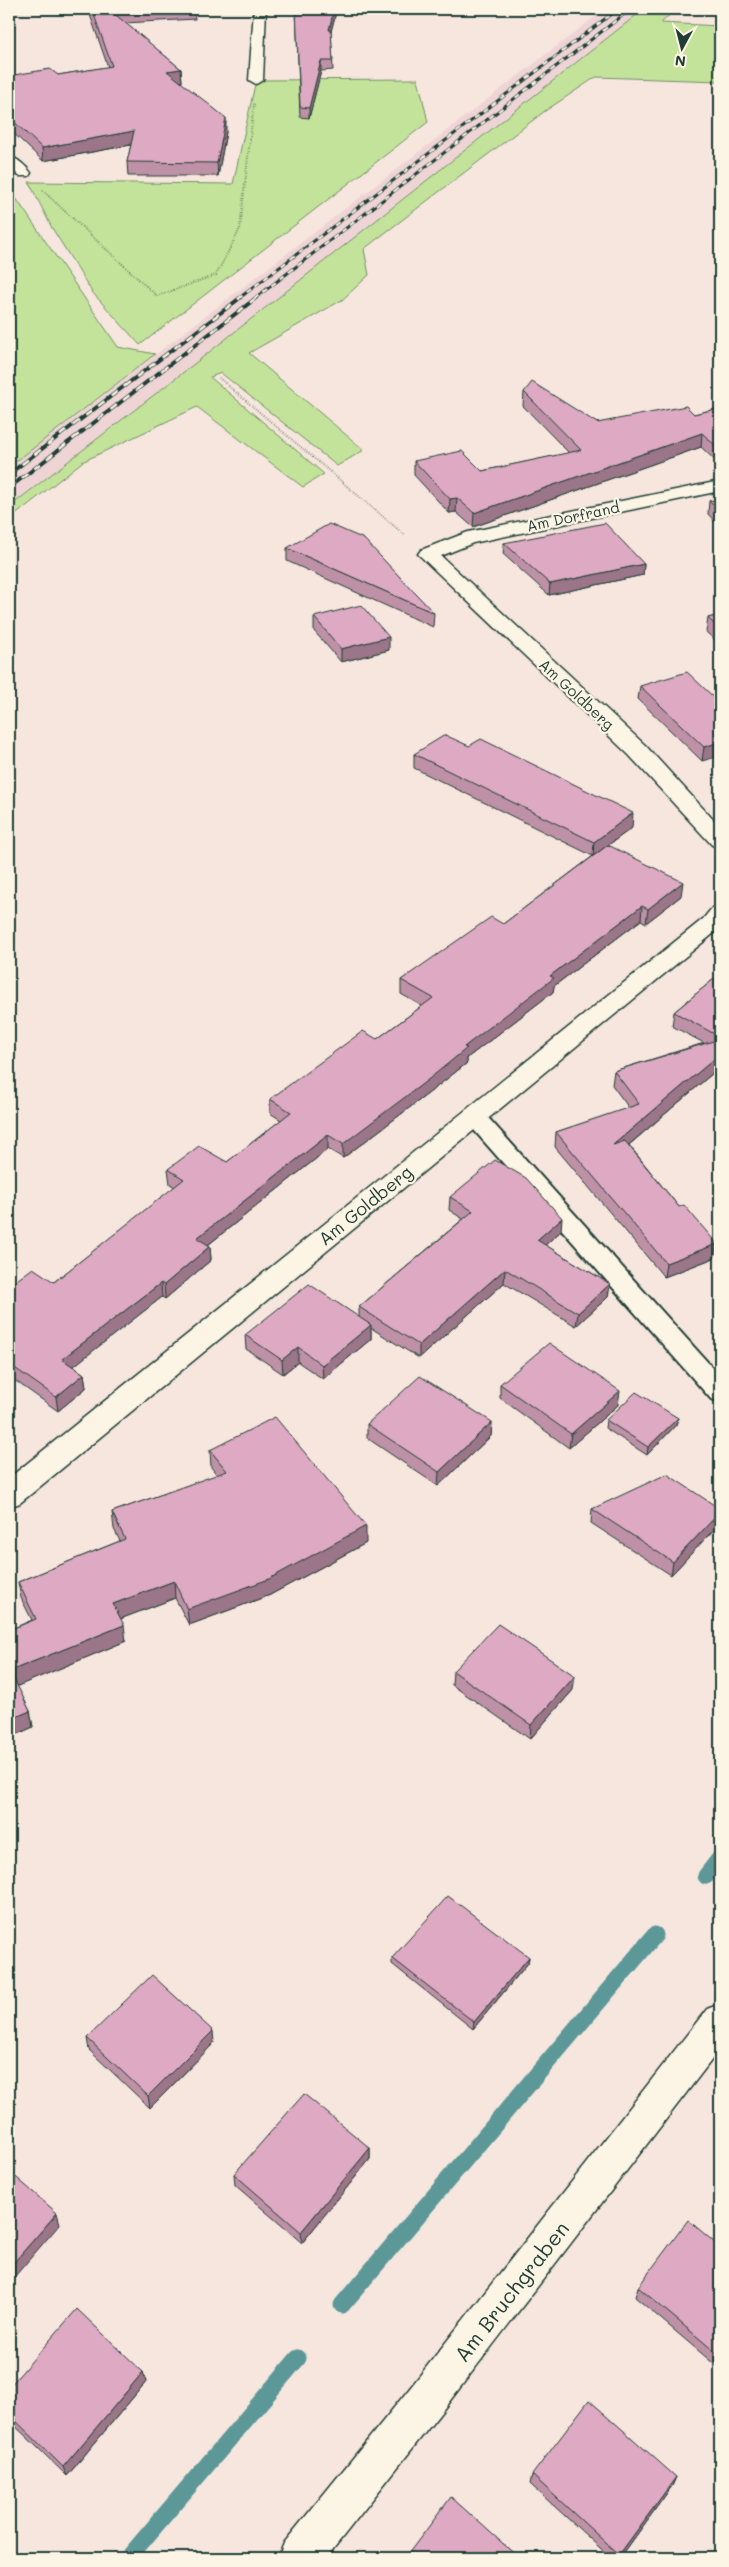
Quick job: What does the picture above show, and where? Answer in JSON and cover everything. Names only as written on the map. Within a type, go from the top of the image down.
[{"type":"street","points":[[256,80],[260,9]]},
{"type":"street","points":[[9,160],[24,173]]},
{"type":"street","name":"Am Dorfrand","points":[[428,554],[468,538],[720,486]]},
{"type":"street","name":"Am Goldberg","points":[[428,554],[636,750],[720,840]]},
{"type":"street","name":"Am Goldberg","points":[[9,1495],[711,924],[720,913]]},
{"type":"street","name":"Am Bruchgraben","points":[[299,2558],[428,2397],[720,2021]]},
{"type":"lane","points":[[474,1116],[720,1392]]},
{"type":"path","points":[[24,173],[157,296],[216,275],[240,229],[256,80]]},
{"type":"path","points":[[219,378],[428,554]]},
{"type":"shaded area","points":[[605,9],[644,9],[194,364],[9,507],[9,467]]},
{"type":"green space","points":[[644,9],[676,9],[661,23],[720,26],[720,81],[596,77],[545,111],[364,249],[369,275],[342,300],[249,353],[364,450],[337,466],[221,373],[210,377],[324,474],[303,487],[197,407],[82,462],[9,520],[9,507],[194,364]]},
{"type":"green space","points":[[418,79],[428,122],[140,345],[92,292],[52,228],[29,182],[233,184],[256,80]]},
{"type":"green space","points":[[9,188],[118,347],[155,354],[9,467]]},
{"type":"building","points":[[92,9],[151,9],[111,11],[181,69],[167,71],[226,118],[217,163],[127,162],[134,131],[42,148],[9,117],[9,70],[14,75],[50,69],[58,75],[112,66]]},
{"type":"building","points":[[296,9],[334,9],[329,30],[331,30],[333,61],[321,61],[309,108],[300,107]]},
{"type":"building","points":[[532,382],[597,423],[686,406],[694,414],[720,408],[720,450],[702,433],[474,513],[457,498],[450,499],[414,461],[462,451],[482,471],[581,450],[524,392]]},
{"type":"building","points":[[720,499],[720,512],[709,501]]},
{"type":"building","points":[[605,523],[644,564],[550,584],[504,543]]},
{"type":"building","points":[[329,524],[364,539],[434,613],[287,548]]},
{"type":"building","points":[[361,605],[389,637],[341,649],[314,617]]},
{"type":"building","points":[[720,615],[720,630],[708,618]]},
{"type":"building","points":[[687,672],[720,703],[720,742],[704,747],[640,686]]},
{"type":"building","points":[[445,735],[469,746],[481,739],[633,813],[594,842],[414,754]]},
{"type":"building","points":[[608,845],[683,882],[648,909],[642,906],[550,976],[554,978],[464,1047],[467,1048],[429,1079],[343,1144],[328,1135],[197,1238],[210,1246],[164,1285],[161,1283],[62,1359],[84,1374],[56,1397],[9,1364],[9,1286],[33,1268],[54,1282],[184,1179],[168,1169],[199,1146],[227,1162],[291,1112],[270,1099],[363,1031],[377,1039],[433,998],[401,980],[491,917],[503,924]]},
{"type":"building","points":[[720,974],[720,1037],[674,1012]]},
{"type":"building","points":[[720,1039],[720,1054],[613,1145],[625,1141],[679,1207],[684,1205],[717,1244],[666,1263],[556,1132],[639,1104],[614,1071]]},
{"type":"building","points":[[495,1160],[526,1178],[562,1218],[537,1240],[610,1284],[578,1313],[505,1269],[419,1345],[359,1307],[473,1211],[450,1197]]},
{"type":"building","points":[[309,1284],[371,1325],[322,1365],[298,1347],[282,1360],[245,1335]]},
{"type":"building","points":[[549,1343],[620,1391],[571,1434],[500,1384]]},
{"type":"building","points":[[420,1376],[492,1422],[439,1472],[367,1424]]},
{"type":"building","points":[[636,1392],[678,1418],[648,1447],[606,1420]]},
{"type":"building","points":[[275,1417],[366,1526],[269,1579],[187,1609],[174,1581],[113,1604],[124,1625],[10,1671],[30,1711],[9,1720],[9,1630],[36,1619],[18,1582],[125,1539],[112,1512],[227,1471],[210,1450]]},
{"type":"building","points":[[667,1474],[720,1509],[720,1512],[673,1562],[592,1509]]},
{"type":"building","points":[[498,1624],[575,1676],[531,1725],[453,1671]]},
{"type":"building","points":[[448,1896],[529,1957],[474,2022],[392,1958]]},
{"type":"building","points":[[152,1975],[213,2031],[148,2096],[87,2038]]},
{"type":"building","points":[[304,2094],[370,2148],[301,2232],[234,2174]]},
{"type":"building","points":[[9,2171],[57,2213],[9,2268]]},
{"type":"building","points":[[688,2220],[720,2247],[720,2356],[638,2287]]},
{"type":"building","points":[[77,2309],[143,2372],[63,2467],[9,2414],[9,2387]]},
{"type":"building","points":[[589,2400],[676,2477],[619,2555],[532,2475]]},
{"type":"building","points":[[451,2497],[519,2558],[405,2558]]},
{"type":"waterway","points":[[706,1876],[720,1858]]},
{"type":"waterway","points":[[342,2305],[655,1935]]},
{"type":"waterway","points":[[128,2558],[298,2358]]},
{"type":"railway","points":[[238,299],[618,9]]},
{"type":"railway","points":[[254,299],[631,9]]},
{"type":"railway","points":[[9,474],[240,298]]},
{"type":"railway","points":[[9,488],[256,298]]}]
